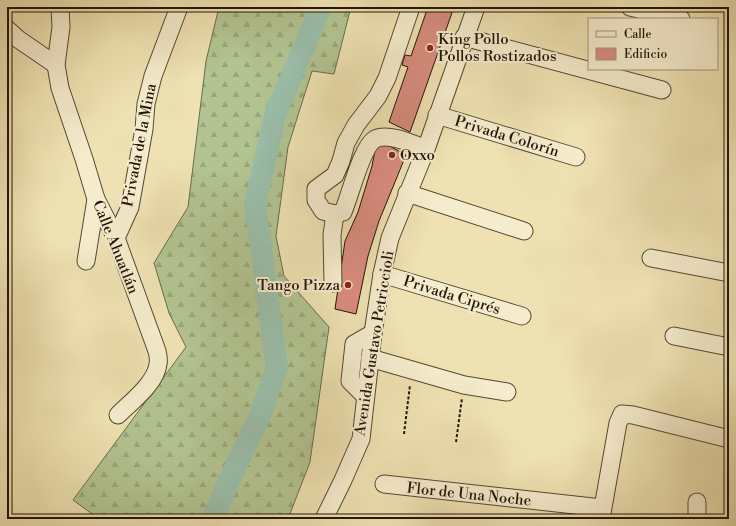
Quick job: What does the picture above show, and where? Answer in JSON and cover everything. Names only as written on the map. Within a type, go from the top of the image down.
[{"type":"street","name":"Calle Ahuatlán","points":[[60,7],[61,27],[56,66],[60,88],[96,199],[116,238],[157,351],[158,364],[155,374],[148,385],[118,415]]},
{"type":"street","name":"Privada de la Mina","points":[[116,238],[130,207],[144,129],[146,104],[152,76],[179,7]]},
{"type":"street","points":[[411,7],[387,78],[378,96],[356,125],[346,143],[335,175],[316,189],[316,200],[323,211],[335,214],[343,212],[366,149],[375,139],[384,137],[401,139],[426,149]]},
{"type":"street","name":"Avenida Gustavo Petriccioli","points":[[324,519],[361,438],[373,333],[382,274],[390,238],[426,149],[464,37],[476,7]]},
{"type":"street","points":[[630,7],[677,18]]},
{"type":"street","points":[[7,30],[56,66]]},
{"type":"street","points":[[464,37],[662,90]]},
{"type":"street","name":"Privada Colorín","points":[[437,115],[576,157]]},
{"type":"street","points":[[407,193],[524,231]]},
{"type":"street","points":[[86,261],[96,199]]},
{"type":"street","points":[[333,283],[332,235],[335,214]]},
{"type":"street","points":[[651,258],[729,273]]},
{"type":"street","name":"Privada Ciprés","points":[[382,274],[522,316]]},
{"type":"street","points":[[365,396],[350,381],[354,344],[373,333]]},
{"type":"street","points":[[674,336],[729,347]]},
{"type":"street","points":[[370,358],[464,385],[507,392]]},
{"type":"street","points":[[601,514],[618,423],[622,414],[633,415],[729,439]]},
{"type":"street","name":"Flor de Una Noche","points":[[384,484],[601,514]]},
{"type":"path","points":[[404,434],[412,371]]},
{"type":"path","points":[[456,442],[464,385]]},
{"type":"green space","points":[[219,7],[351,7],[334,74],[312,71],[288,147],[276,236],[284,276],[329,327],[310,462],[288,519],[99,519],[73,500],[186,347],[169,313],[154,263],[188,207],[206,61]]},
{"type":"building","points":[[428,7],[454,7],[410,132],[389,122],[408,67],[402,65],[405,55],[411,56]]},
{"type":"building","points":[[384,143],[406,155],[379,221],[368,256],[356,314],[335,309],[345,241],[358,212],[372,166],[376,145]]},
{"type":"waterway","points":[[213,519],[227,485],[259,418],[277,367],[255,205],[275,115],[321,7]]},
{"type":"place","name":"King Pollo Pollos Rostizados","points":[[430,48]]},
{"type":"place","name":"Oxxo","points":[[392,155]]},
{"type":"place","name":"Tango Pizza","points":[[348,285]]}]
